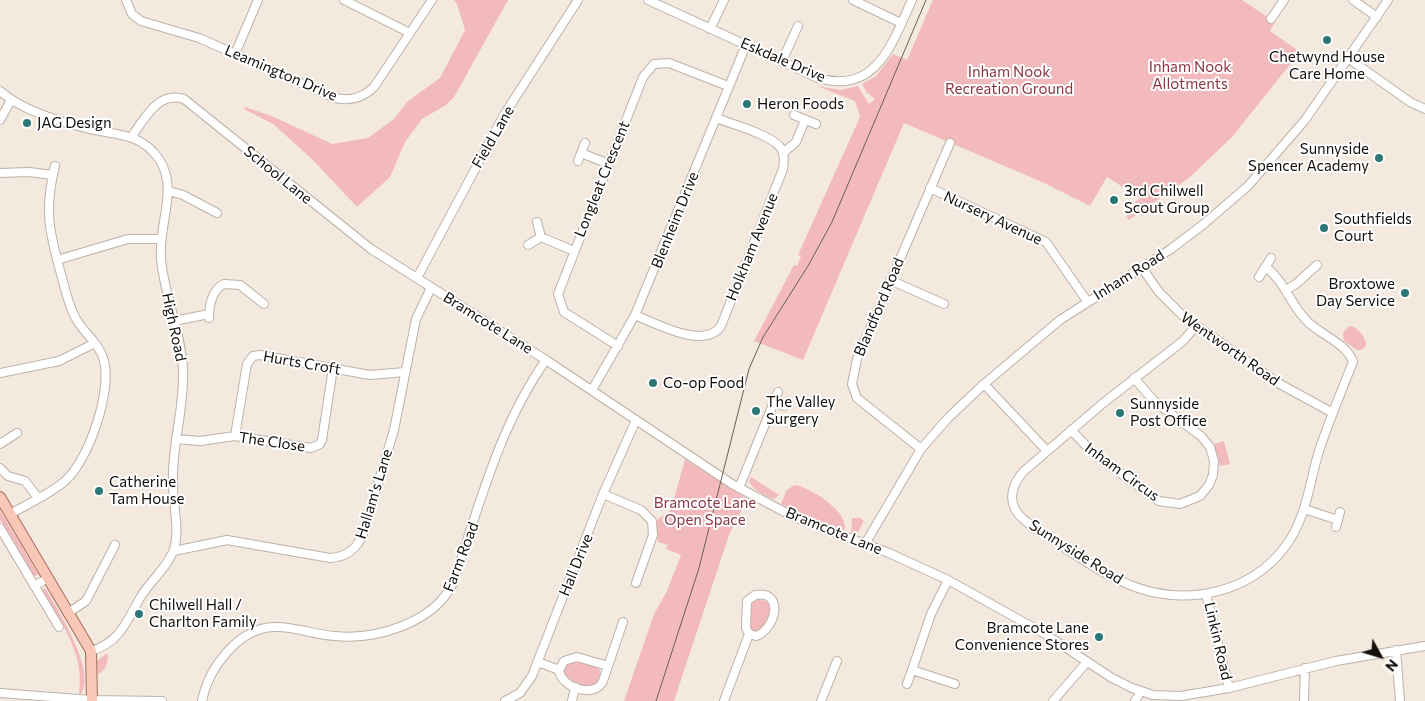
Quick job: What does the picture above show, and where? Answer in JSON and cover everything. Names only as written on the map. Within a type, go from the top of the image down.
[{"type":"main road","points":[[0,497],[91,651],[92,700]]},
{"type":"street","name":"Leamington Drive","points":[[126,0],[132,14],[141,21],[184,33],[335,98],[363,96],[374,87],[432,0]]},
{"type":"street","points":[[235,54],[258,0]]},
{"type":"street","points":[[344,0],[410,33]]},
{"type":"street","name":"Field Lane","points":[[417,278],[504,115],[578,0]]},
{"type":"street","name":"Eskdale Drive","points":[[648,0],[826,80],[839,81],[857,78],[882,60],[912,0]]},
{"type":"street","points":[[710,29],[724,0]]},
{"type":"street","points":[[853,0],[901,23]]},
{"type":"street","points":[[1271,20],[1284,0]]},
{"type":"street","points":[[1353,0],[1377,17]]},
{"type":"street","name":"Inham Road","points":[[865,544],[921,449],[948,418],[984,384],[1037,338],[1087,301],[1142,268],[1196,231],[1248,186],[1305,120],[1388,0]]},
{"type":"street","points":[[782,61],[798,26]]},
{"type":"street","name":"Blenheim Drive","points":[[592,390],[635,315],[746,45]]},
{"type":"street","points":[[1348,58],[1410,102],[1425,109]]},
{"type":"street","name":"Longleat Crescent","points":[[618,346],[568,315],[562,308],[559,289],[643,77],[654,64],[669,63],[728,86]]},
{"type":"street","name":"High Road","points":[[0,91],[11,100],[83,128],[132,136],[146,144],[158,157],[166,172],[169,192],[160,239],[165,288],[181,353],[183,381],[172,485],[176,528],[174,551]]},
{"type":"street","name":"School Lane","points":[[132,136],[156,104],[166,98],[184,99],[349,232],[431,288]]},
{"type":"street","points":[[0,120],[11,100]]},
{"type":"street","points":[[794,115],[816,124]]},
{"type":"street","points":[[716,118],[771,140],[784,153],[796,142],[806,120]]},
{"type":"street","points":[[578,161],[585,143]]},
{"type":"street","name":"Blandford Road","points":[[921,449],[856,398],[852,384],[857,359],[950,143]]},
{"type":"street","points":[[581,153],[608,164]]},
{"type":"street","name":"Holkham Avenue","points":[[635,315],[699,337],[709,336],[718,330],[783,169],[784,153]]},
{"type":"street","points":[[10,514],[70,476],[97,424],[106,377],[104,360],[95,343],[80,326],[70,308],[57,260],[47,217],[52,175],[55,166]]},
{"type":"street","points":[[0,173],[29,172],[52,175]]},
{"type":"street","name":"Nursery Avenue","points":[[930,188],[1046,242],[1087,301]]},
{"type":"street","points":[[169,192],[184,195],[217,213]]},
{"type":"street","points":[[537,222],[541,237]]},
{"type":"street","points":[[541,237],[574,251]]},
{"type":"street","points":[[528,245],[541,237]]},
{"type":"street","points":[[57,260],[128,239],[160,239]]},
{"type":"street","points":[[1259,277],[1267,268],[1271,258]]},
{"type":"street","points":[[1267,268],[1286,290],[1296,284],[1316,265]]},
{"type":"street","name":"Wentworth Road","points":[[1142,268],[1172,306],[1196,326],[1278,383],[1332,413]]},
{"type":"street","points":[[890,280],[944,304]]},
{"type":"street","points":[[174,321],[209,316],[215,292],[224,284],[240,285],[261,301],[264,291]]},
{"type":"street","name":"Bramcote Lane","points":[[431,288],[546,360],[739,488],[794,517],[911,562],[948,580],[1046,634],[1112,678],[1141,691],[1153,695],[1181,696],[1229,688],[1304,668],[1425,646]]},
{"type":"street","name":"Hallam's Lane","points":[[174,551],[226,540],[322,558],[335,558],[352,551],[358,546],[394,430],[416,319],[431,288]]},
{"type":"street","name":"Sunnyside Road","points":[[1196,326],[1183,342],[1134,378],[1047,451],[1014,484],[1012,500],[1014,508],[1022,518],[1083,560],[1122,582],[1137,588],[1175,596],[1206,594],[1234,586],[1261,571],[1285,547],[1304,509],[1319,452],[1352,362],[1346,350],[1301,316],[1286,290]]},
{"type":"street","points":[[0,374],[59,361],[95,343]]},
{"type":"street","name":"Hurts Croft","points":[[235,436],[247,364],[253,356],[260,355],[370,375],[405,372]]},
{"type":"street","name":"Farm Road","points":[[202,701],[206,682],[224,656],[240,641],[258,631],[274,627],[334,636],[367,635],[416,619],[444,598],[453,583],[511,419],[526,390],[546,360]]},
{"type":"street","name":"The Close","points":[[176,440],[200,441],[235,436],[311,448],[316,447],[322,440],[333,368]]},
{"type":"street","name":"Inham Circus","points":[[1071,430],[1094,454],[1160,501],[1180,504],[1200,496],[1209,485],[1213,475],[1214,462],[1210,447],[1201,436],[1155,402],[1134,378]]},
{"type":"street","points":[[984,384],[1047,451]]},
{"type":"street","points":[[739,488],[778,392]]},
{"type":"street","points":[[774,402],[784,406]]},
{"type":"street","name":"Hall Drive","points":[[505,701],[524,689],[538,662],[604,494],[636,420]]},
{"type":"street","points":[[0,444],[17,433]]},
{"type":"street","points":[[0,468],[8,476],[25,481],[38,498]]},
{"type":"street","points":[[604,494],[641,510],[652,521],[653,535],[636,583]]},
{"type":"street","points":[[1304,509],[1338,520]]},
{"type":"street","points":[[0,528],[59,627]]},
{"type":"street","points":[[68,613],[86,601],[115,545]]},
{"type":"street","points":[[101,550],[110,554]]},
{"type":"street","points":[[91,651],[104,647],[116,638],[145,589],[174,551]]},
{"type":"street","points":[[34,586],[48,578]]},
{"type":"street","points":[[907,684],[932,614],[948,580]]},
{"type":"street","name":"Linkin Road","points":[[1206,594],[1229,688]]},
{"type":"street","points":[[724,701],[749,634],[746,628],[747,601],[755,595],[768,597],[776,606],[774,616],[759,636],[749,634]]},
{"type":"street","points":[[46,624],[54,619]]},
{"type":"street","points":[[608,666],[573,657],[564,661],[559,670],[563,682],[574,687],[590,690],[598,688],[601,685],[608,666],[623,622]]},
{"type":"street","points":[[1396,650],[1400,701]]},
{"type":"street","points":[[821,701],[837,661]]},
{"type":"street","points":[[538,662],[559,670]]},
{"type":"street","points":[[1053,701],[1087,662]]},
{"type":"street","points":[[1304,668],[1304,701]]},
{"type":"street","points":[[912,670],[955,684]]},
{"type":"street","points":[[942,690],[945,681]]},
{"type":"street","points":[[572,701],[574,687]]},
{"type":"street","points":[[1135,701],[1141,691]]},
{"type":"street","points":[[0,693],[18,698],[162,701]]},
{"type":"green space","points":[[454,0],[508,0],[454,97],[446,105],[422,119],[405,142],[390,177],[357,207],[313,160],[273,124],[244,109],[245,107],[274,117],[332,144],[368,138],[394,119],[408,101],[440,78],[465,30]]},
{"type":"green space","points":[[933,0],[1242,0],[1275,22],[1270,31],[1300,52],[1232,137],[1190,177],[1129,220],[1127,210],[1140,198],[1107,177],[1090,206],[1042,182],[904,123],[803,360],[754,341],[794,265],[797,266],[801,256],[798,255],[860,117],[855,101],[817,86],[841,90],[858,86],[869,104],[875,99],[867,93],[862,84],[876,76],[893,54],[907,60]]},
{"type":"green space","points":[[1349,326],[1358,330],[1364,339],[1366,345],[1362,350],[1357,350],[1344,341],[1343,333]]},
{"type":"green space","points":[[1224,441],[1230,464],[1220,466],[1214,444]]},
{"type":"green space","name":"Bramcote Lane Open Space","points":[[685,459],[747,499],[729,535],[674,701],[624,701],[654,614],[667,591],[681,555],[666,549],[668,545],[658,542],[657,520],[671,510]]},
{"type":"green space","points":[[751,477],[779,495],[774,499],[763,494],[749,482]]},
{"type":"green space","points":[[794,485],[809,490],[836,509],[845,525],[844,532],[781,504],[786,491]]},
{"type":"green space","points":[[0,510],[38,574],[34,577],[0,520]]},
{"type":"green space","points":[[852,518],[860,518],[864,521],[857,534],[851,533]]},
{"type":"green space","points":[[45,588],[66,624],[80,656],[85,684],[81,694],[79,693],[80,678],[75,652],[64,627],[42,590]]},
{"type":"green space","points":[[756,598],[768,602],[772,612],[761,629],[754,632],[750,628],[750,603]]},
{"type":"green space","points":[[107,653],[106,665],[103,671],[98,674],[97,661]]},
{"type":"green space","points":[[575,659],[598,667],[601,675],[599,681],[594,685],[587,686],[571,682],[563,668]]},
{"type":"tram line","points":[[656,701],[699,568],[749,369],[763,337],[808,266],[832,222],[926,0]]},
{"type":"place","name":"Chetwynd House Care Home","points":[[1327,40]]},
{"type":"place","name":"Heron Foods","points":[[747,104]]},
{"type":"place","name":"JAG Design","points":[[27,123]]},
{"type":"place","name":"Sunnyside Spencer Academy","points":[[1379,158]]},
{"type":"place","name":"3rd Chilwell Scout Group","points":[[1114,200]]},
{"type":"place","name":"Southfields Court","points":[[1324,228]]},
{"type":"place","name":"Broxtowe Day Service","points":[[1405,293]]},
{"type":"place","name":"Co-op Food","points":[[653,383]]},
{"type":"place","name":"The Valley Surgery","points":[[756,411]]},
{"type":"place","name":"Sunnyside Post Office","points":[[1120,413]]},
{"type":"place","name":"Catherine Tam House","points":[[99,491]]},
{"type":"place","name":"Chilwell Hall / Charlton Family","points":[[139,614]]},
{"type":"place","name":"Bramcote Lane Convenience Stores","points":[[1099,637]]},
{"type":"park label","name":"Inham Nook Allotments","points":[[1190,76]]},
{"type":"park label","name":"Inham Nook Recreation Ground","points":[[1009,80]]}]
